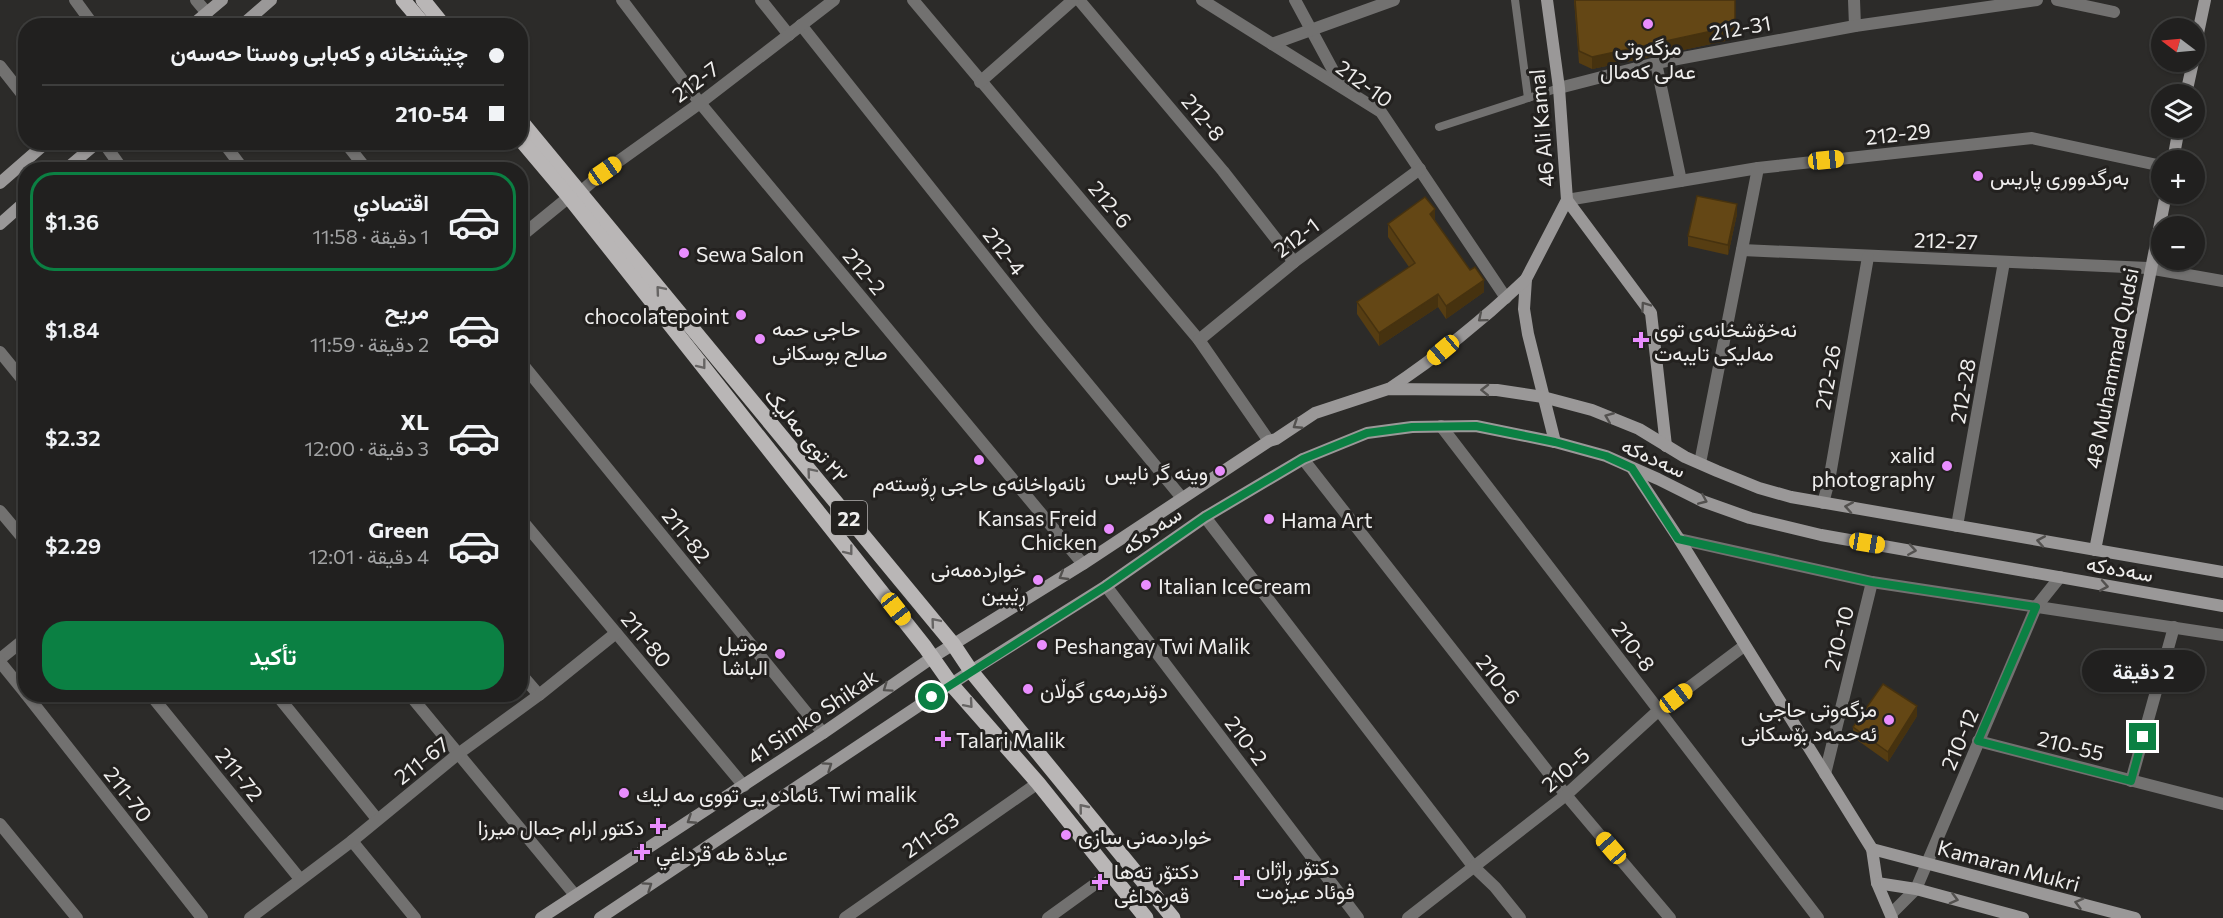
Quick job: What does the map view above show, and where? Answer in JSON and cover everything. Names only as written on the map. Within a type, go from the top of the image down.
[{"type":"main road","points":[[201,18],[222,0]]},
{"type":"main road","points":[[253,18],[271,0]]},
{"type":"main road","points":[[403,0],[418,18]]},
{"type":"main road","points":[[423,0],[438,18]]},
{"type":"main road","name":"46 Ali Kamal","points":[[1388,389],[1427,363],[1526,279],[1567,200],[1559,88],[1547,0]]},
{"type":"main road","points":[[2201,18],[2205,0]]},
{"type":"main road","name":"٢٢ توی مەلیک","points":[[528,131],[574,195],[933,657],[951,684],[1038,783],[1146,918]]},
{"type":"main road","name":"٢٢ توی مەلیک","points":[[528,147],[574,195],[953,644],[971,671],[1173,918]]},
{"type":"main road","points":[[24,162],[38,150]]},
{"type":"main road","points":[[74,162],[89,150]]},
{"type":"main road","points":[[0,183],[18,167]]},
{"type":"main road","points":[[1567,200],[1651,313],[1666,446]]},
{"type":"main road","name":"48 Muhammad Qudsi","points":[[2095,550],[2164,204]]},
{"type":"main road","points":[[0,224],[18,210]]},
{"type":"main road","name":"46 Ali Kamal","points":[[1526,279],[1524,309],[1555,442]]},
{"type":"main road","name":"41 Simko Shikak","points":[[541,918],[744,786],[933,657],[1083,564],[1269,441],[1276,439],[1315,413],[1388,389]]},
{"type":"main road","name":"سەدەکە","points":[[1388,389],[1497,390],[1543,397],[1592,410],[1639,429],[1700,463],[1759,488],[1791,497],[2223,572]]},
{"type":"main road","name":"سەدەکە","points":[[951,684],[1106,586],[1205,517],[1303,459],[1367,433],[1412,427],[1476,426],[1555,442],[1606,456],[1702,501],[1750,518],[1821,535],[2223,606]]},
{"type":"main road","points":[[1632,468],[1872,849],[1877,884],[1892,916]]},
{"type":"main road","points":[[600,918],[951,684]]},
{"type":"main road","name":"Kamaran Mukri","points":[[1872,849],[2135,918]]},
{"type":"main road","points":[[1877,884],[1916,889],[2022,918]]},
{"type":"street","points":[[75,0],[88,18]]},
{"type":"street","points":[[196,0],[207,13]]},
{"type":"street","name":"212-2","points":[[622,0],[700,103],[1083,564]]},
{"type":"street","points":[[761,0],[789,35]]},
{"type":"street","name":"212-7","points":[[528,231],[834,0]]},
{"type":"street","name":"212-6","points":[[913,0],[1199,340],[1269,441]]},
{"type":"street","points":[[980,81],[1073,0]]},
{"type":"street","name":"212-8","points":[[1079,0],[1223,171],[1294,262]]},
{"type":"street","name":"212-10","points":[[1202,0],[1381,112],[1506,298]]},
{"type":"street","points":[[1295,0],[1342,88]]},
{"type":"street","points":[[1272,44],[1394,0]]},
{"type":"street","points":[[1854,0],[1855,26]]},
{"type":"street","name":"212-31","points":[[1559,88],[1656,63],[1855,26],[2037,0]]},
{"type":"street","points":[[2057,0],[2114,12]]},
{"type":"street","name":"212-4","points":[[801,25],[1040,326],[1182,498]]},
{"type":"street","points":[[1656,63],[1681,181]]},
{"type":"street","points":[[0,66],[18,89]]},
{"type":"street","name":"212-29","points":[[1567,200],[1758,168],[2032,138],[2151,164]]},
{"type":"street","points":[[351,150],[361,162]]},
{"type":"street","points":[[1700,463],[1758,168]]},
{"type":"street","name":"212-1","points":[[1199,340],[1294,262],[1420,169]]},
{"type":"street","name":"212-27","points":[[1742,250],[2150,268],[2223,281]]},
{"type":"street","name":"212-26","points":[[1823,503],[1829,481],[1868,257]]},
{"type":"street","name":"212-28","points":[[1958,526],[2004,262]]},
{"type":"street","points":[[0,352],[18,374]]},
{"type":"street","name":"211-82","points":[[528,371],[823,733]]},
{"type":"street","name":"210-8","points":[[1441,426],[1818,918]]},
{"type":"street","name":"210-6","points":[[1303,459],[1566,795],[1670,918]]},
{"type":"street","points":[[0,510],[18,532]]},
{"type":"street","points":[[1205,517],[1473,866],[1520,918]]},
{"type":"street","name":"211-80","points":[[528,528],[744,786]]},
{"type":"street","points":[[1678,539],[1872,582],[2223,635]]},
{"type":"street","name":"210-12","points":[[1892,916],[1916,889],[2036,607],[2060,577]]},
{"type":"street","name":"210-10","points":[[1825,774],[1872,582]]},
{"type":"street","name":"210-2","points":[[1106,586],[1358,918]]},
{"type":"street","points":[[2131,781],[2174,627]]},
{"type":"street","name":"211-67","points":[[250,918],[352,841],[458,754],[539,695],[616,633]]},
{"type":"street","name":"210-5","points":[[1408,918],[1566,795],[1659,710],[1744,645]]},
{"type":"street","points":[[0,661],[18,646]]},
{"type":"street","name":"211-70","points":[[0,661],[18,684]]},
{"type":"street","points":[[528,682],[539,695]]},
{"type":"street","name":"211-70","points":[[32,702],[202,918]]},
{"type":"street","name":"211-72","points":[[156,702],[300,879]]},
{"type":"street","points":[[282,702],[377,819]]},
{"type":"street","points":[[416,702],[575,895]]},
{"type":"street","name":"210-55","points":[[1978,741],[2223,804]]},
{"type":"street","name":"211-63","points":[[845,918],[1038,783]]},
{"type":"street","points":[[0,824],[77,918]]},
{"type":"street","points":[[352,841],[411,914],[397,918]]},
{"type":"street","points":[[1048,918],[1109,874]]},
{"type":"lane","points":[[1515,0],[1528,98]]},
{"type":"lane","points":[[1439,127],[1559,88]]},
{"type":"building","points":[[1575,0],[1735,0],[1735,26],[1592,57],[1579,51]]},
{"type":"building","points":[[1697,196],[1737,204],[1728,245],[1688,236]]},
{"type":"building","points":[[1425,197],[1435,209],[1430,214],[1470,270],[1475,267],[1484,280],[1446,306],[1438,294],[1379,333],[1357,302],[1415,263],[1388,224]]},
{"type":"building","points":[[1883,684],[1917,706],[1888,752],[1853,727]]},
{"type":"place","name":"مزگەوتی عەلی کەمال","points":[[1648,24]]},
{"type":"place","name":"بەرگدووری پاریس","points":[[1978,176]]},
{"type":"place","name":"Sewa Salon","points":[[684,253]]},
{"type":"place","name":"chocolatepoint","points":[[741,315]]},
{"type":"place","name":"حاجی حمه صالح بوسکانی","points":[[760,339]]},
{"type":"place","name":"نەخۆشخانەی توی مەلیكی تایبەت","points":[[1641,340]]},
{"type":"place","name":"نانە‌واخانە‌ی حاجی ڕۆستە‌م","points":[[979,460]]},
{"type":"place","name":"xalid photography","points":[[1947,466]]},
{"type":"place","name":"وینه گر نایس","points":[[1220,471]]},
{"type":"place","name":"Hama Art","points":[[1269,519]]},
{"type":"place","name":"Kansas Freid Chicken","points":[[1109,529]]},
{"type":"place","name":"خواردە‌مە‌نی ڕێبین","points":[[1038,580]]},
{"type":"place","name":"Italian IceCream","points":[[1146,585]]},
{"type":"place","name":"Peshangay Twi Malik","points":[[1042,645]]},
{"type":"place","name":"موتيل الباشا","points":[[780,654]]},
{"type":"place","name":"دۆندرمەی گوڵان","points":[[1028,689]]},
{"type":"place","name":"مزگەوتی حاجی ئەحمەد بۆسکانی","points":[[1889,720]]},
{"type":"place","name":"Talari Malik","points":[[943,739]]},
{"type":"place","name":"ئاماده يى تووى مه ليك. Twi malik","points":[[624,793]]},
{"type":"place","name":"دكتور ارام جمال ميرزا","points":[[658,826]]},
{"type":"place","name":"خواردمەنی سازی","points":[[1066,835]]},
{"type":"place","name":"عيادة طه قرداغي","points":[[642,852]]},
{"type":"place","name":"دکتۆر ڕاژان فوئاد عیزەت","points":[[1242,878]]},
{"type":"place","name":"دکتۆر تەها قەرەداغی","points":[[1100,882]]},
{"type":"route","points":[[932,697],[1106,586],[1205,517],[1303,459],[1367,433],[1412,427],[1476,426],[1555,442],[1606,456],[1632,468],[1678,539],[1872,582],[2036,607],[1978,741],[2131,781],[2143,737]]}]
